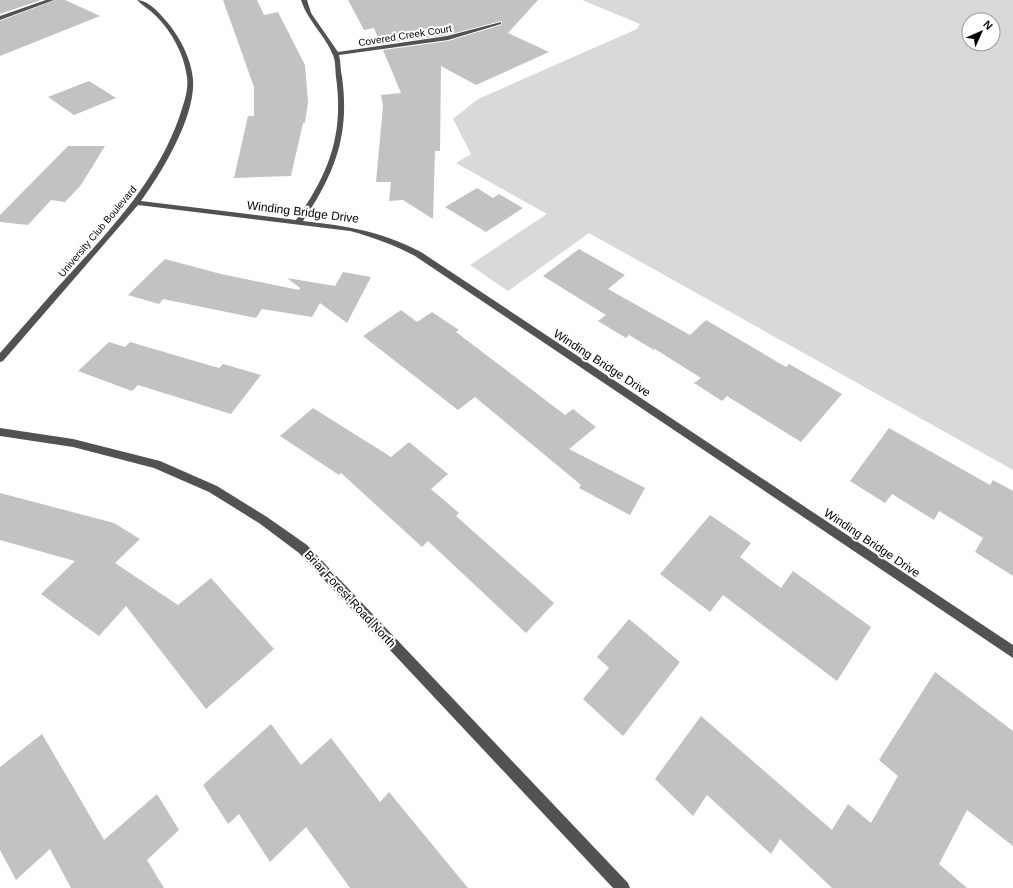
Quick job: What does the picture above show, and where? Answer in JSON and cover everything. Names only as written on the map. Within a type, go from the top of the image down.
[{"type":"street","points":[[0,18],[51,0]]},
{"type":"street","name":"University Club Boulevard","points":[[0,359],[136,203],[167,158],[181,124],[188,102],[190,78],[178,39],[165,22],[140,0]]},
{"type":"street","points":[[298,223],[325,182],[336,151],[342,112],[341,82],[336,54],[328,39],[306,8],[304,0]]},
{"type":"street","name":"Covered Creek Court","points":[[336,54],[448,38],[499,23]]},
{"type":"street","name":"Winding Bridge Drive","points":[[136,203],[350,228],[383,237],[418,254],[1013,652]]},
{"type":"street","name":"Briar Forest Road North","points":[[0,432],[73,443],[156,464],[213,489],[263,520],[303,549],[623,888]]},
{"type":"shaded area","points":[[582,0],[1013,0],[1013,470],[589,233],[508,291],[470,265],[547,214],[456,163],[471,154],[453,119],[478,99],[637,29],[640,24]]},
{"type":"building","points":[[0,0],[41,0],[0,14]]},
{"type":"building","points":[[55,0],[65,0],[100,16],[0,56],[0,21]]},
{"type":"building","points":[[223,0],[257,0],[264,15],[278,12],[305,65],[308,102],[305,123],[303,123],[291,176],[234,178],[248,116],[254,116],[254,87]]},
{"type":"building","points":[[348,0],[538,0],[508,33],[549,52],[476,85],[441,66],[440,151],[435,151],[433,219],[403,200],[389,201],[391,182],[376,182],[383,106],[381,95],[401,93],[383,50],[448,41],[501,25],[502,22],[501,21],[447,35],[381,44],[374,28],[364,30]]},
{"type":"building","points":[[89,81],[116,98],[74,115],[48,97]]},
{"type":"building","points":[[68,146],[105,146],[81,185],[65,202],[51,200],[28,225],[0,222],[0,215]]},
{"type":"building","points":[[477,188],[493,198],[499,194],[523,208],[486,232],[445,207]]},
{"type":"building","points":[[579,249],[625,275],[608,289],[690,335],[706,320],[786,367],[789,364],[842,394],[801,442],[727,396],[722,401],[694,383],[701,378],[655,349],[654,350],[629,335],[626,338],[598,321],[606,315],[543,276]]},
{"type":"building","points":[[165,259],[221,274],[299,290],[300,288],[287,278],[335,286],[343,272],[371,277],[347,323],[320,303],[312,317],[262,309],[256,318],[163,299],[159,304],[128,295]]},
{"type":"building","points":[[401,310],[417,322],[432,312],[459,330],[456,332],[565,415],[573,409],[596,427],[569,449],[645,488],[630,515],[579,488],[581,485],[475,397],[458,410],[363,336]]},
{"type":"building","points":[[109,342],[125,347],[130,342],[219,368],[223,364],[261,375],[231,414],[138,385],[132,391],[78,371]]},
{"type":"building","points":[[313,408],[391,457],[409,442],[448,474],[431,489],[459,513],[456,516],[554,603],[526,633],[428,541],[422,547],[341,473],[339,475],[280,436]]},
{"type":"building","points":[[889,428],[990,485],[993,480],[1013,491],[1013,576],[975,552],[983,538],[939,511],[934,520],[892,494],[885,503],[850,481]]},
{"type":"building","points":[[0,493],[114,523],[140,539],[115,563],[178,605],[211,578],[274,649],[206,709],[126,606],[99,636],[41,594],[75,561],[0,540]]},
{"type":"building","points":[[710,515],[751,543],[740,557],[781,588],[793,571],[871,627],[837,681],[723,595],[710,612],[660,574]]},
{"type":"building","points":[[629,619],[680,662],[623,736],[583,699],[609,668],[597,657]]},
{"type":"building","points":[[935,672],[1013,731],[1013,846],[967,810],[939,864],[967,888],[832,888],[780,839],[771,854],[707,795],[693,816],[655,779],[701,716],[832,830],[848,804],[871,823],[898,776],[879,760]]},
{"type":"building","points":[[271,724],[301,765],[331,738],[380,802],[389,792],[468,888],[350,888],[306,827],[270,862],[239,814],[228,824],[203,785]]},
{"type":"building","points":[[42,734],[104,840],[157,794],[179,830],[147,860],[164,888],[71,888],[50,849],[16,880],[0,850],[0,767]]}]
